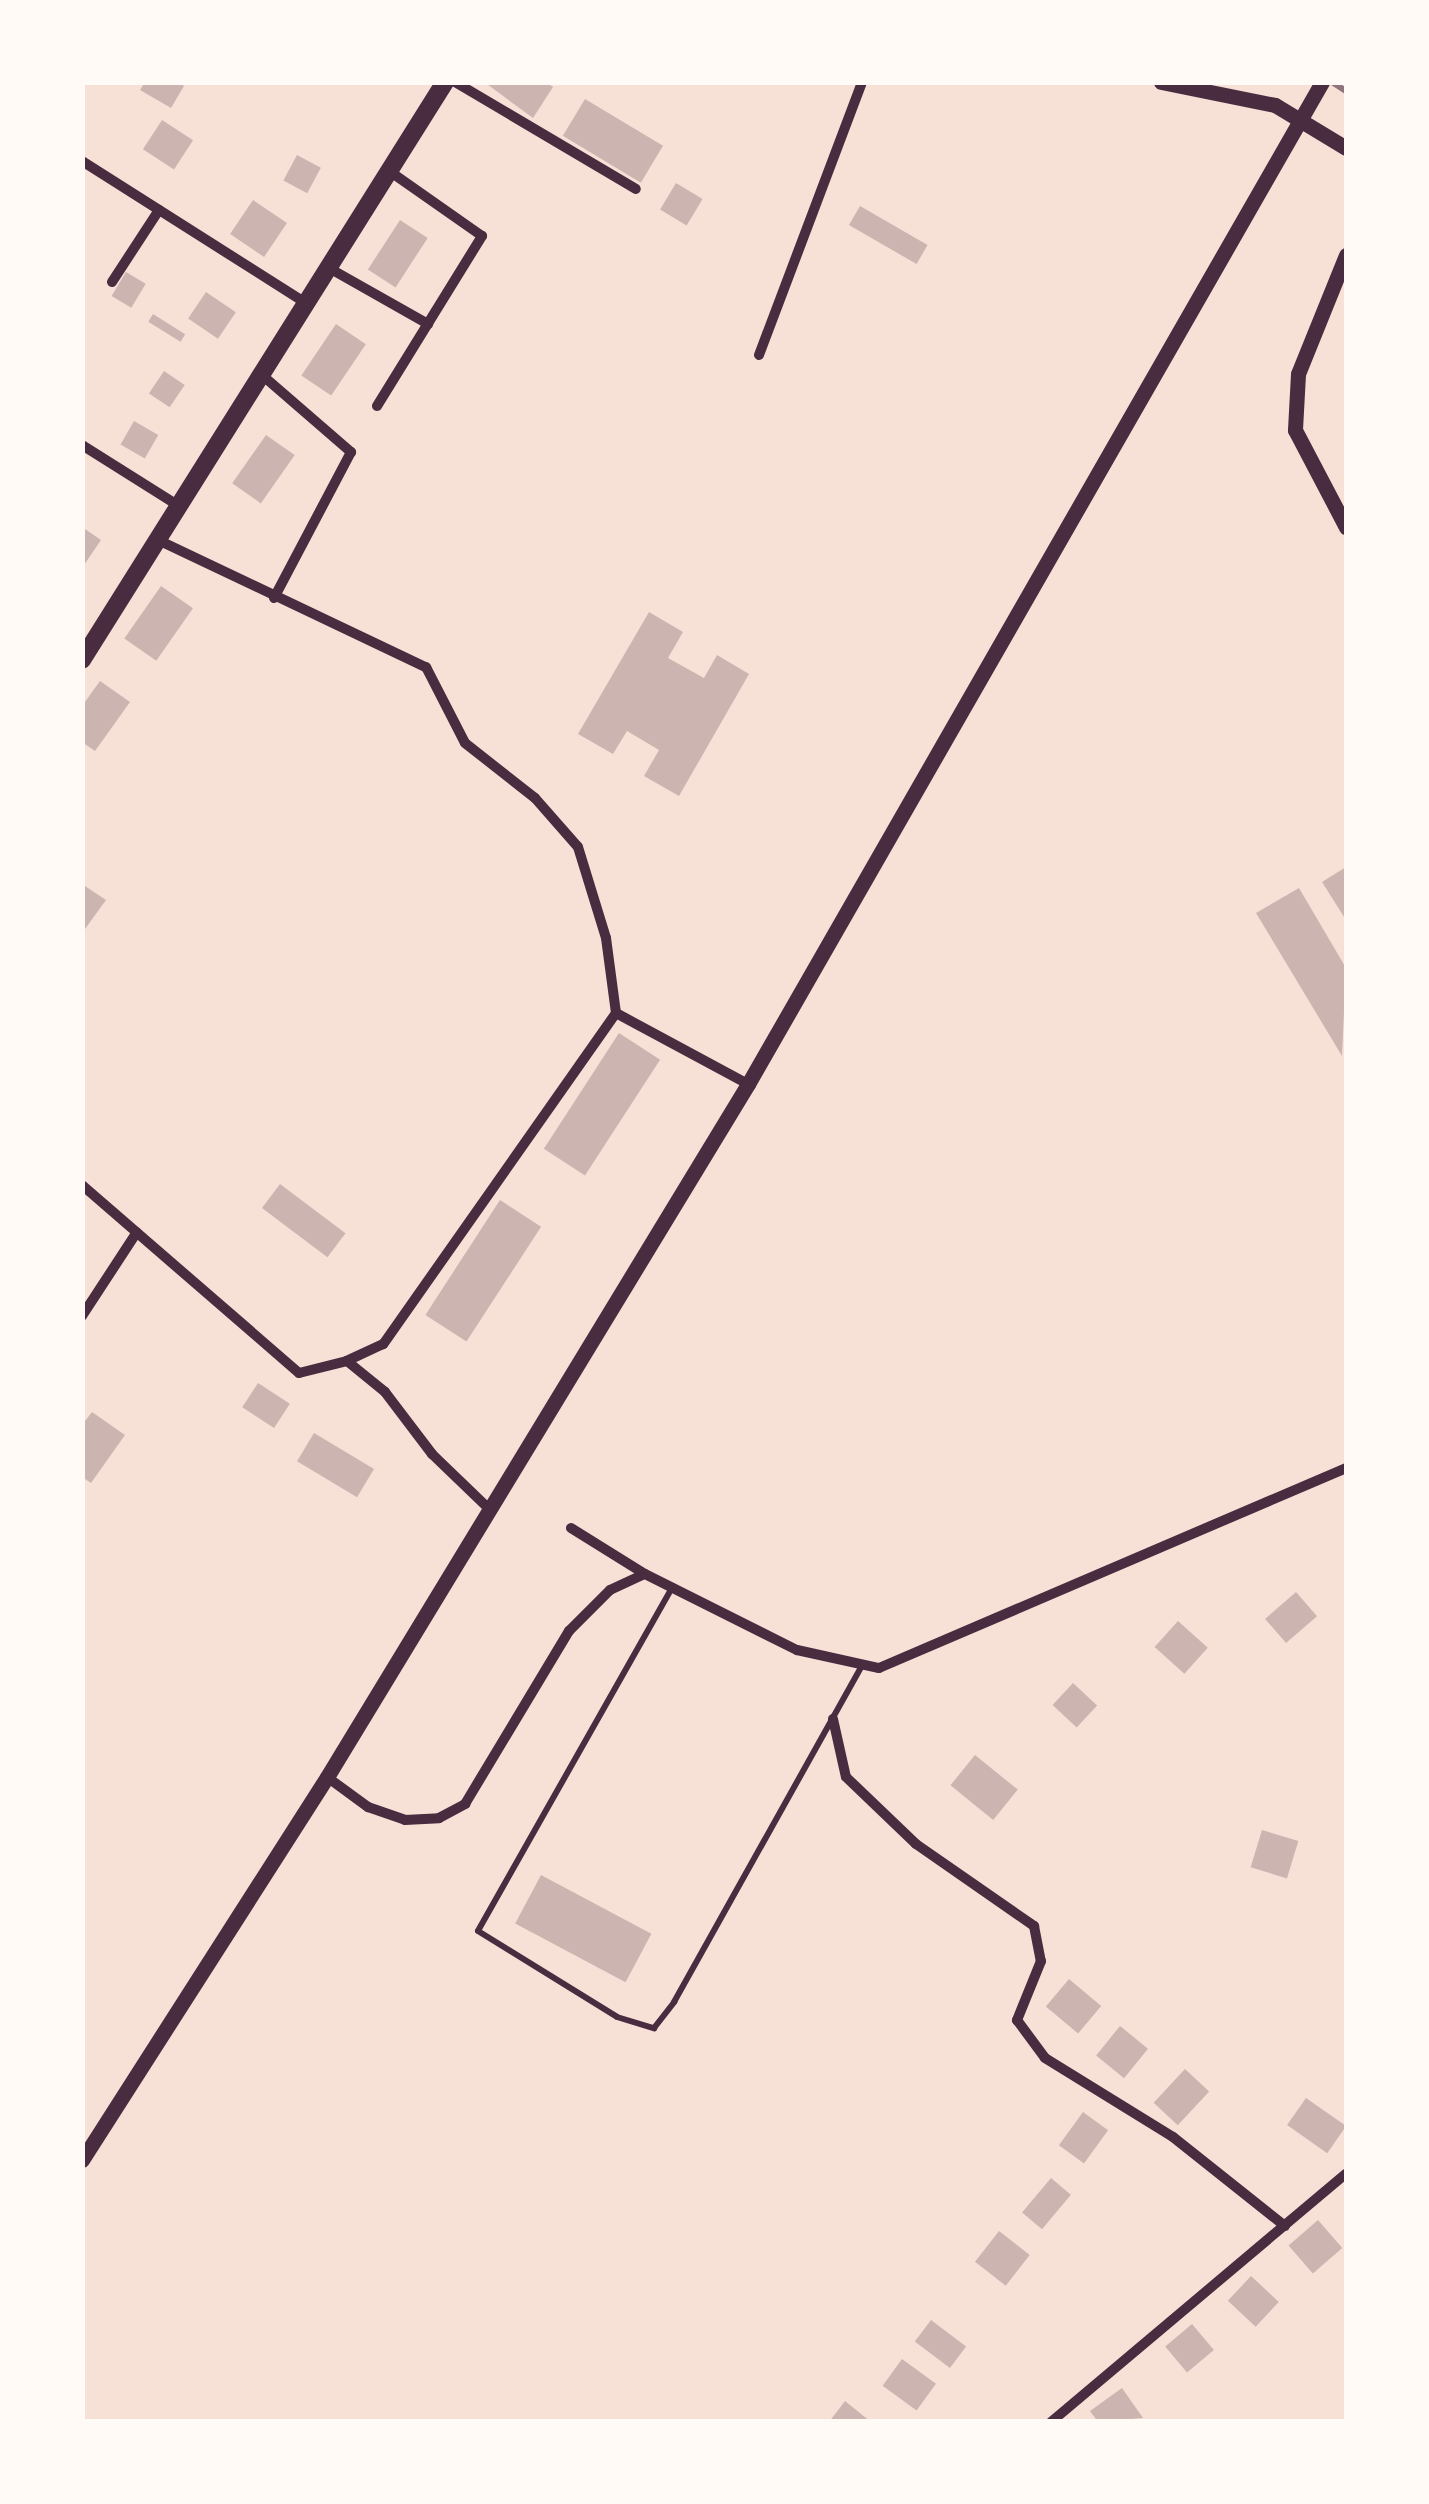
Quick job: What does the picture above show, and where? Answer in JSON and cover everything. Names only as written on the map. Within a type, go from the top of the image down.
[{"type":"main road","points":[[83,656],[444,82]]},
{"type":"street","points":[[455,82],[636,189]]},
{"type":"street","points":[[758,355],[862,82]]},
{"type":"street","points":[[1160,82],[1274,105],[1346,148]]},
{"type":"street","points":[[82,2160],[327,1777],[486,1506],[748,1084],[1322,82]]},
{"type":"street","points":[[82,161],[306,304]]},
{"type":"street","points":[[377,406],[482,236],[389,172]]},
{"type":"street","points":[[112,282],[159,210]]},
{"type":"street","points":[[1346,255],[1298,374],[1294,430],[1346,527]]},
{"type":"street","points":[[328,268],[428,324]]},
{"type":"street","points":[[262,375],[351,452],[274,598]]},
{"type":"street","points":[[82,446],[179,506]]},
{"type":"street","points":[[82,1185],[299,1372],[347,1361],[383,1344],[616,1013],[606,938],[578,848],[535,798],[465,743],[426,668],[158,540]]},
{"type":"street","points":[[616,1013],[748,1084]]},
{"type":"street","points":[[82,1316],[137,1232]]},
{"type":"street","points":[[347,1361],[386,1392],[432,1454],[486,1506]]},
{"type":"street","points":[[572,1528],[645,1574],[797,1650],[878,1668],[1346,1468]]},
{"type":"street","points":[[327,1777],[368,1807],[404,1820],[439,1818],[465,1804],[568,1630],[610,1590],[645,1574]]},
{"type":"street","points":[[833,1719],[846,1777],[916,1844],[1034,1926],[1041,1962],[1017,2020],[1045,2058],[1173,2136],[1285,2226]]},
{"type":"street","points":[[1051,2422],[1346,2174]]},
{"type":"lane","points":[[673,1586],[478,1931],[616,2017],[654,2028],[719,1930],[862,1664]]},
{"type":"building","points":[[145,82],[178,82],[184,86],[171,108],[140,90]]},
{"type":"building","points":[[484,82],[546,82],[553,87],[533,118]]},
{"type":"building","points":[[585,99],[663,146],[641,183],[563,136]]},
{"type":"building","points":[[162,120],[193,140],[174,170],[143,149]]},
{"type":"building","points":[[297,155],[321,168],[307,193],[283,181]]},
{"type":"building","points":[[676,183],[703,199],[687,226],[660,210]]},
{"type":"building","points":[[253,200],[287,223],[264,257],[230,234]]},
{"type":"building","points":[[860,206],[928,245],[917,264],[849,225]]},
{"type":"building","points":[[400,220],[428,238],[396,287],[368,269]]},
{"type":"building","points":[[126,272],[146,284],[131,308],[112,296]]},
{"type":"building","points":[[206,292],[236,312],[218,339],[188,319]]},
{"type":"building","points":[[153,314],[185,334],[180,342],[148,322]]},
{"type":"building","points":[[336,324],[366,344],[331,396],[301,375]]},
{"type":"building","points":[[164,371],[185,385],[170,407],[149,393]]},
{"type":"building","points":[[134,421],[158,435],[145,458],[121,444]]},
{"type":"building","points":[[266,435],[295,455],[261,503],[232,483]]},
{"type":"building","points":[[82,527],[101,540],[82,568]]},
{"type":"building","points":[[161,586],[193,608],[156,661],[124,638]]},
{"type":"building","points":[[649,612],[683,632],[668,658],[704,678],[717,655],[749,674],[679,796],[644,776],[659,750],[627,731],[613,754],[578,734]]},
{"type":"building","points":[[100,681],[130,702],[95,751],[82,742],[82,706]]},
{"type":"building","points":[[1346,867],[1346,920],[1322,882]]},
{"type":"building","points":[[82,884],[106,900],[85,929],[82,927]]},
{"type":"building","points":[[1299,888],[1346,968],[1342,1056],[1256,913]]},
{"type":"building","points":[[619,1033],[660,1060],[585,1175],[544,1149]]},
{"type":"building","points":[[280,1184],[345,1233],[327,1257],[262,1208]]},
{"type":"building","points":[[500,1200],[541,1227],[466,1342],[425,1315]]},
{"type":"building","points":[[258,1383],[290,1404],[274,1428],[242,1407]]},
{"type":"building","points":[[92,1412],[125,1435],[91,1483],[82,1477],[82,1425]]},
{"type":"building","points":[[314,1433],[374,1469],[357,1497],[297,1461]]},
{"type":"building","points":[[1296,1592],[1317,1616],[1286,1643],[1265,1619]]},
{"type":"building","points":[[1178,1621],[1208,1648],[1184,1674],[1155,1647]]},
{"type":"building","points":[[1073,1683],[1097,1706],[1077,1727],[1053,1705]]},
{"type":"building","points":[[975,1755],[1018,1790],[993,1820],[950,1785]]},
{"type":"building","points":[[1262,1830],[1298,1841],[1287,1878],[1251,1867]]},
{"type":"building","points":[[541,1875],[651,1934],[626,1982],[515,1924]]},
{"type":"building","points":[[1069,1979],[1101,2006],[1078,2034],[1046,2007]]},
{"type":"building","points":[[1120,2026],[1148,2049],[1124,2078],[1096,2056]]},
{"type":"building","points":[[1185,2069],[1209,2092],[1178,2125],[1154,2103]]},
{"type":"building","points":[[1306,2098],[1346,2126],[1327,2153],[1287,2125]]},
{"type":"building","points":[[1083,2112],[1108,2130],[1084,2163],[1059,2145]]},
{"type":"building","points":[[1051,2178],[1071,2195],[1042,2229],[1022,2212]]},
{"type":"building","points":[[1318,2220],[1342,2248],[1313,2274],[1289,2246]]},
{"type":"building","points":[[999,2231],[1030,2255],[1006,2286],[975,2262]]},
{"type":"building","points":[[1251,2276],[1279,2302],[1256,2327],[1228,2301]]},
{"type":"building","points":[[931,2320],[966,2346],[950,2368],[915,2342]]},
{"type":"building","points":[[1192,2324],[1214,2350],[1187,2373],[1165,2346]]},
{"type":"building","points":[[902,2359],[936,2384],[917,2410],[883,2386]]},
{"type":"building","points":[[1122,2388],[1143,2418],[1098,2422],[1090,2411]]},
{"type":"building","points":[[845,2401],[871,2422],[829,2422]]},
{"type":"railway","points":[[1332,82],[1346,91]]}]
